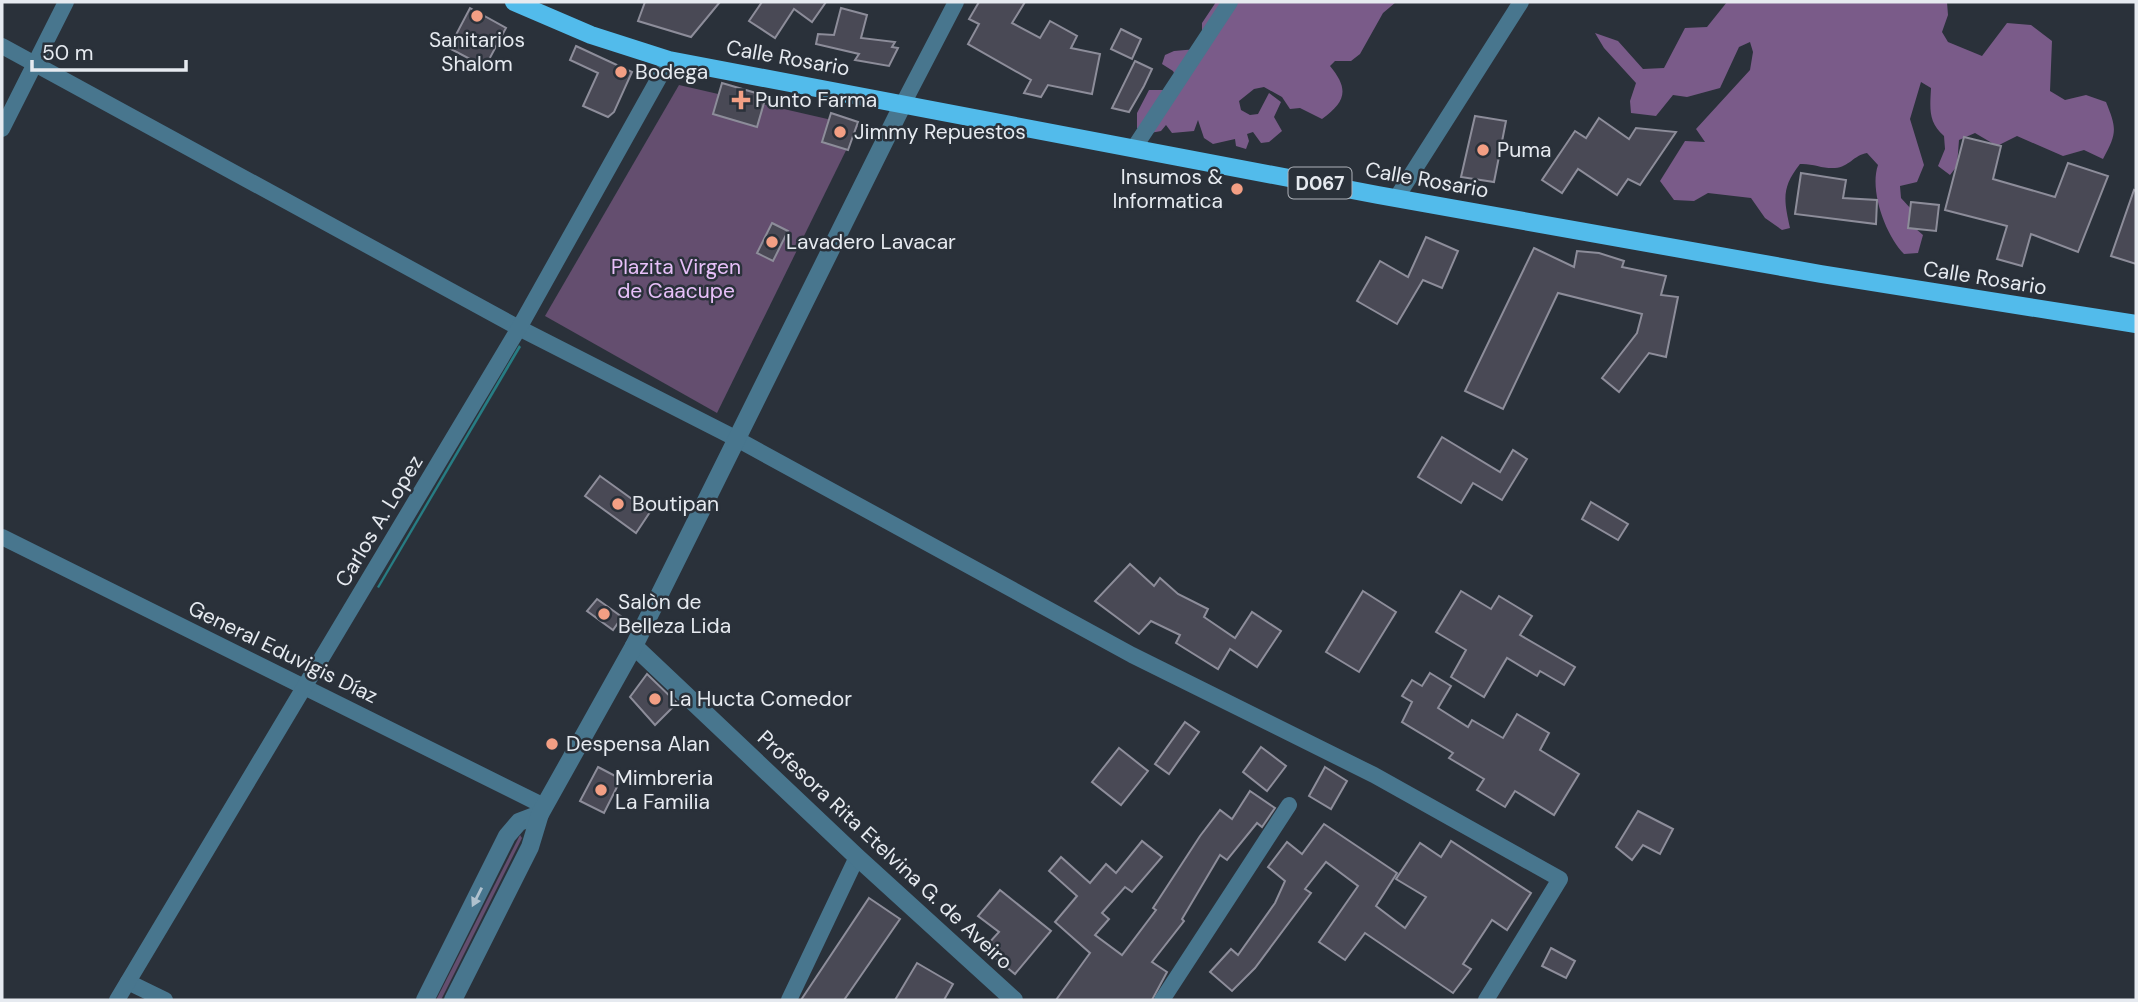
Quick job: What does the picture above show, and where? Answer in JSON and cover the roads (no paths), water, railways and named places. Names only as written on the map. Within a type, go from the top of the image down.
[{"type":"main road","name":"Calle Rosario","points":[[514,2],[592,35],[669,60],[1821,274],[2136,324]]},
{"type":"street","points":[[2,129],[66,2]]},
{"type":"street","points":[[453,1000],[530,847],[542,810],[634,646],[956,2]]},
{"type":"street","points":[[1133,148],[1230,2]]},
{"type":"street","points":[[1397,197],[1521,2]]},
{"type":"street","points":[[2,46],[519,328],[736,438],[1132,655],[1374,775],[1560,879],[1486,1000]]},
{"type":"street","name":"Carlos A. Lopez","points":[[117,1000],[519,328],[669,60]]},
{"type":"street","name":"General Eduvigis Díaz","points":[[2,537],[304,687],[542,810]]},
{"type":"street","name":"Profesora Rita Etelvina G. de Aveiro","points":[[634,646],[1014,1000]]},
{"type":"street","points":[[1162,1000],[1289,805]]},
{"type":"street","points":[[425,1000],[507,836],[519,822],[542,810]]},
{"type":"street","points":[[789,1000],[858,857]]},
{"type":"street","points":[[128,982],[165,1000]]},
{"type":"water","points":[[519,345],[521,347],[379,588],[377,587]]},
{"type":"place","name":"Sanitarios Shalom","points":[[477,16]]},
{"type":"place","name":"Bodega","points":[[621,72]]},
{"type":"place","name":"Punto Farma","points":[[741,100]]},
{"type":"place","name":"Jimmy Repuestos","points":[[840,132]]},
{"type":"place","name":"Puma","points":[[1483,150]]},
{"type":"place","name":"Insumos & Informatica","points":[[1237,189]]},
{"type":"place","name":"Lavadero Lavacar","points":[[772,242]]},
{"type":"place","name":"Boutipan","points":[[618,504]]},
{"type":"place","name":"Salòn de Belleza Lida","points":[[604,614]]},
{"type":"place","name":"La Hucta Comedor","points":[[655,699]]},
{"type":"place","name":"Despensa Alan","points":[[552,744]]},
{"type":"place","name":"Mimbreria La Familia","points":[[601,790]]},
{"type":"park label","name":"Plazita Virgen de Caacupe","points":[[676,279]]}]
